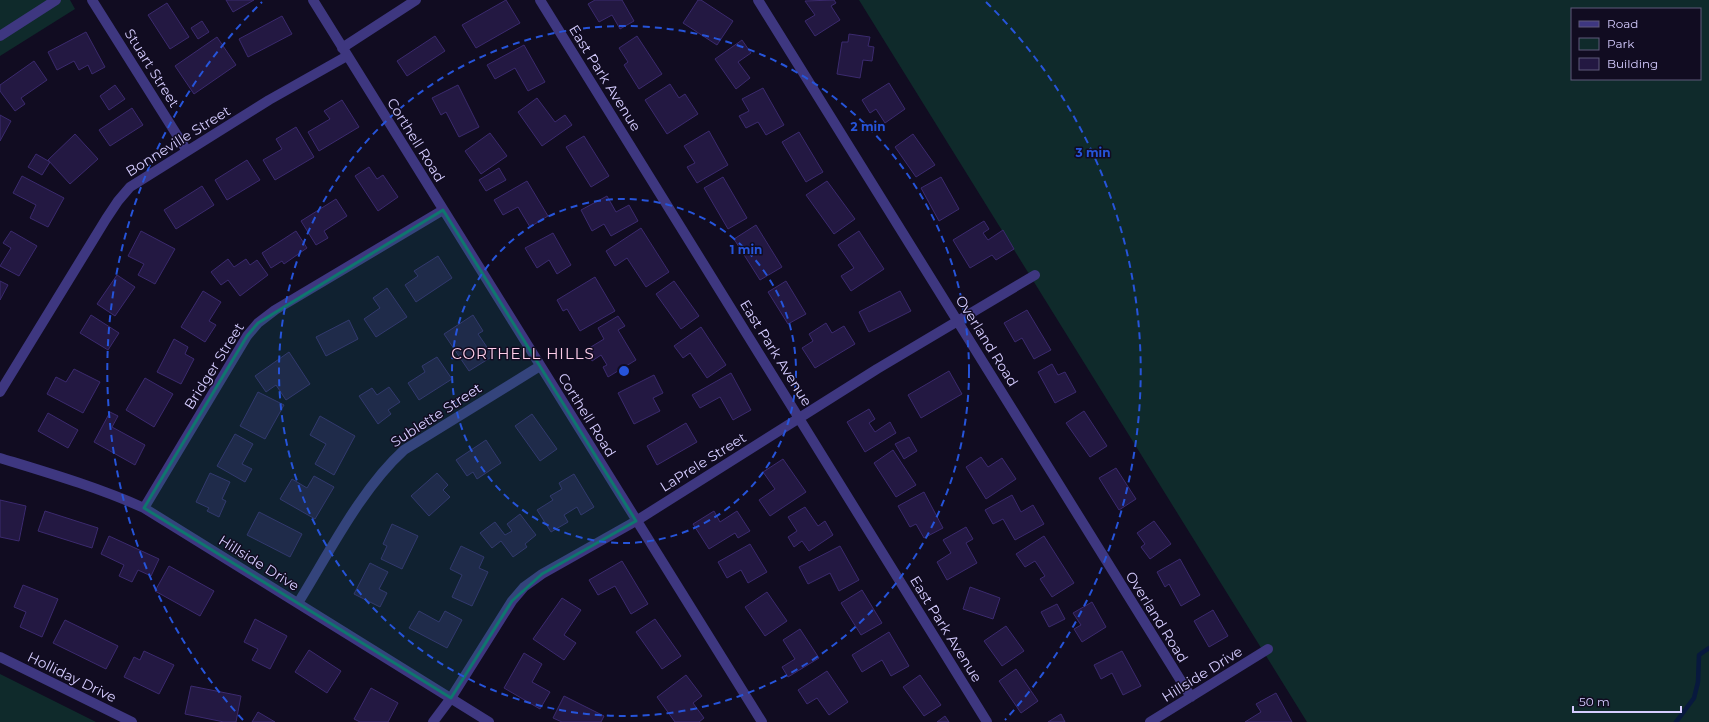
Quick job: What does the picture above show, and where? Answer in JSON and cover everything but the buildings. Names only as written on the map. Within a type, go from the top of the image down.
[{"type":"street","points":[[0,36],[56,0]]},
{"type":"street","name":"Stuart Street","points":[[92,0],[187,151]]},
{"type":"street","name":"Corthell Road","points":[[313,0],[762,722]]},
{"type":"street","name":"Bonneville Street","points":[[0,392],[118,201],[130,187],[345,52],[416,0]]},
{"type":"street","name":"East Park Avenue","points":[[540,0],[987,722]]},
{"type":"street","name":"Overland Road","points":[[758,0],[958,320],[1191,698]]},
{"type":"street","name":"Bridger Street","points":[[144,508],[247,336],[258,323],[274,311],[443,210]]},
{"type":"street","name":"LaPrele Street","points":[[433,722],[451,698],[512,601],[524,587],[542,574],[636,521],[958,320],[1035,275]]},
{"type":"street","name":"Sublette Street","points":[[298,603],[372,485],[386,466],[404,450],[540,366]]},
{"type":"street","name":"Hillside Drive","points":[[0,458],[74,480],[113,494],[144,508],[489,722]]},
{"type":"street","name":"Hillside Drive","points":[[1150,722],[1268,650]]},
{"type":"street","name":"Holliday Drive","points":[[0,657],[132,722]]},
{"type":"highlighted area","points":[[443,210],[636,521],[542,574],[512,601],[451,698],[144,508],[247,336],[258,323]]},
{"type":"green space","points":[[0,0],[70,0],[75,9],[0,56]]},
{"type":"green space","points":[[859,0],[1709,0],[1709,722],[1307,722]]},
{"type":"green space","points":[[0,674],[96,722],[0,722]]},
{"type":"waterway","points":[[1676,722],[1694,698],[1698,682],[1699,655],[1709,648]]},
{"type":"district","name":"CORTHELL HILLS","points":[[523,354]]}]
